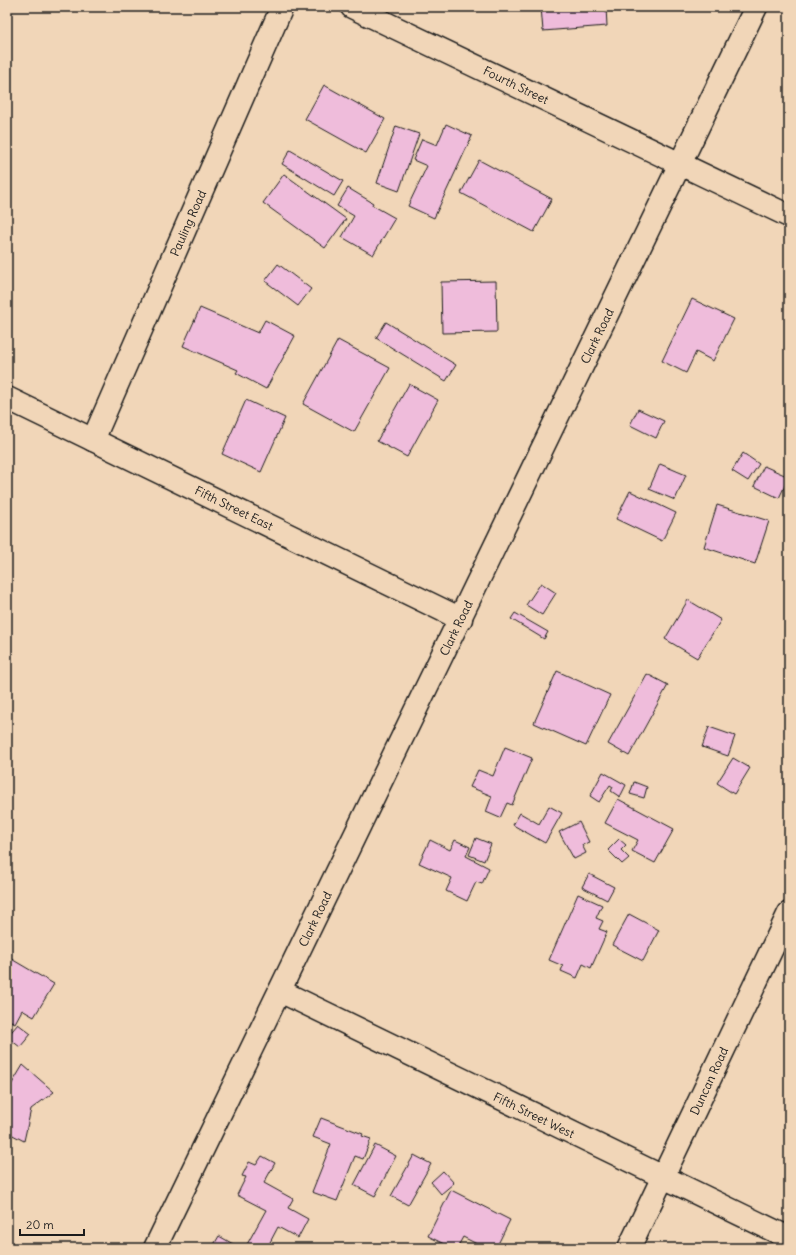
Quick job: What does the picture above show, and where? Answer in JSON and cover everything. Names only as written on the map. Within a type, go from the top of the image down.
[{"type":"street","name":"Pauling Road","points":[[93,440],[282,7]]},
{"type":"street","name":"Fourth Street","points":[[352,7],[789,216]]},
{"type":"street","name":"Clark Road","points":[[156,1248],[756,7]]},
{"type":"street","name":"Fifth Street East","points":[[7,398],[461,619]]},
{"type":"street","name":"Duncan Road","points":[[629,1248],[789,913]]},
{"type":"street","name":"Fifth Street West","points":[[280,990],[663,1178],[789,1238]]},
{"type":"building","points":[[541,7],[606,7],[607,26],[543,31]]},
{"type":"building","points":[[324,85],[385,119],[366,153],[305,119]]},
{"type":"building","points":[[446,124],[472,136],[434,218],[408,206],[427,166],[413,160],[422,139],[437,145]]},
{"type":"building","points":[[396,126],[419,134],[399,191],[377,183]]},
{"type":"building","points":[[290,150],[343,181],[334,196],[282,164]]},
{"type":"building","points":[[479,160],[552,199],[534,232],[461,193]]},
{"type":"building","points":[[284,174],[346,219],[325,248],[263,203]]},
{"type":"building","points":[[348,188],[373,203],[372,205],[395,218],[373,255],[342,237],[354,216],[337,206]]},
{"type":"building","points":[[278,264],[311,289],[298,306],[265,281]]},
{"type":"building","points":[[496,281],[497,332],[442,333],[441,282]]},
{"type":"building","points":[[692,299],[734,319],[713,361],[696,352],[686,373],[662,361]]},
{"type":"building","points":[[200,308],[258,333],[265,320],[295,336],[266,389],[236,373],[238,370],[183,346]]},
{"type":"building","points":[[386,322],[456,365],[446,381],[376,338]]},
{"type":"building","points":[[338,340],[390,368],[354,432],[303,404]]},
{"type":"building","points":[[409,384],[438,400],[407,457],[377,441]]},
{"type":"building","points":[[246,400],[285,418],[261,472],[222,454]]},
{"type":"building","points":[[638,409],[664,421],[656,438],[630,425]]},
{"type":"building","points":[[743,453],[759,464],[748,481],[732,471]]},
{"type":"building","points":[[660,464],[686,475],[675,500],[649,489]]},
{"type":"building","points":[[764,466],[789,477],[779,498],[754,486]]},
{"type":"building","points":[[630,491],[676,513],[662,541],[616,519]]},
{"type":"building","points":[[717,505],[769,521],[755,564],[704,547]]},
{"type":"building","points":[[541,583],[556,593],[542,615],[526,605]]},
{"type":"building","points":[[688,600],[721,620],[697,658],[665,639]]},
{"type":"building","points":[[515,613],[548,632],[544,639],[511,619]]},
{"type":"building","points":[[557,671],[610,695],[586,746],[534,723]]},
{"type":"building","points":[[647,674],[668,685],[629,756],[608,744]]},
{"type":"building","points":[[709,727],[735,736],[728,756],[702,747]]},
{"type":"building","points":[[505,747],[532,758],[512,805],[507,803],[500,818],[486,812],[492,796],[470,787],[478,770],[493,776]]},
{"type":"building","points":[[733,758],[750,768],[734,794],[717,783]]},
{"type":"building","points":[[603,772],[626,785],[620,797],[611,791],[613,787],[610,785],[599,802],[590,796]]},
{"type":"building","points":[[634,782],[647,787],[644,798],[630,794]]},
{"type":"building","points":[[618,799],[674,829],[655,863],[632,851],[638,840],[605,823]]},
{"type":"building","points":[[549,806],[562,813],[545,843],[513,825],[520,813],[539,824]]},
{"type":"building","points":[[579,822],[589,842],[582,845],[586,853],[574,859],[559,832]]},
{"type":"building","points":[[476,838],[491,844],[484,861],[469,855]]},
{"type":"building","points":[[619,839],[626,845],[621,850],[629,858],[622,864],[608,850]]},
{"type":"building","points":[[430,840],[450,850],[455,840],[470,847],[466,856],[489,868],[482,884],[476,882],[467,901],[446,891],[452,878],[419,863]]},
{"type":"building","points":[[589,874],[614,887],[607,900],[582,887]]},
{"type":"building","points":[[578,894],[602,905],[596,918],[603,921],[599,929],[607,932],[591,968],[583,964],[577,978],[561,971],[563,966],[549,960]]},
{"type":"building","points":[[629,914],[659,930],[643,961],[612,945]]},
{"type":"building","points":[[8,957],[54,984],[34,1017],[22,1010],[15,1023],[7,1019]]},
{"type":"building","points":[[18,1024],[31,1034],[20,1047],[7,1037]]},
{"type":"building","points":[[23,1065],[54,1092],[31,1109],[24,1141],[7,1132],[7,1092]]},
{"type":"building","points":[[321,1118],[363,1134],[362,1136],[371,1139],[363,1159],[355,1156],[337,1201],[312,1192],[331,1144],[313,1137]]},
{"type":"building","points":[[375,1145],[396,1156],[375,1196],[354,1185]]},
{"type":"building","points":[[414,1155],[431,1164],[408,1205],[391,1196]]},
{"type":"building","points":[[262,1156],[275,1163],[264,1183],[293,1199],[288,1208],[308,1219],[298,1238],[278,1227],[267,1248],[245,1248],[266,1210],[237,1195],[246,1177],[242,1176],[249,1162],[256,1165]]},
{"type":"building","points":[[443,1171],[454,1183],[441,1194],[431,1182]]},
{"type":"building","points":[[451,1190],[510,1220],[496,1248],[485,1248],[463,1237],[457,1248],[452,1248],[428,1236]]},
{"type":"building","points":[[219,1236],[240,1248],[212,1248]]}]
